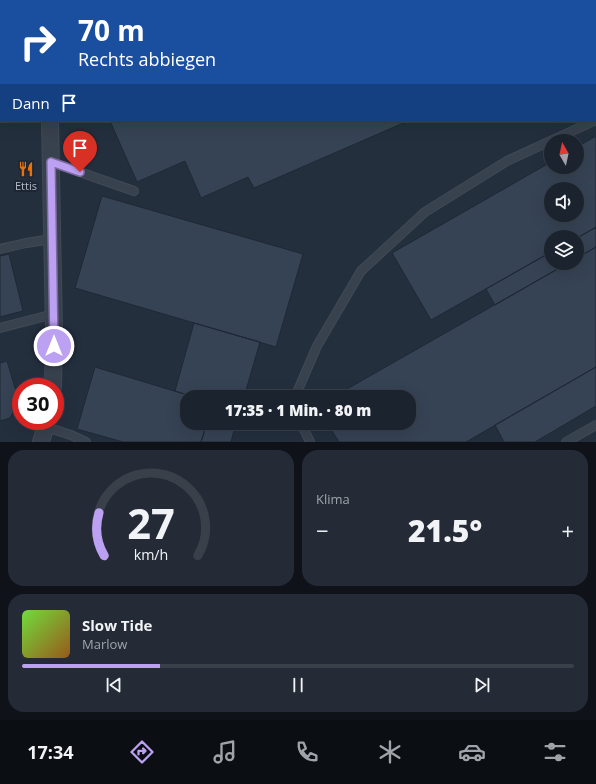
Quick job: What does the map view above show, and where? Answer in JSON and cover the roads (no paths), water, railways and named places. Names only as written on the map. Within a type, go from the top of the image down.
[{"type":"street","points":[[50,122],[54,314],[53,378]]},
{"type":"lane","points":[[299,390],[317,346],[361,271],[425,212],[507,161],[591,122]]},
{"type":"lane","points":[[51,162],[134,191]]},
{"type":"lane","points":[[0,249],[52,239]]},
{"type":"lane","points":[[0,328],[54,314]]},
{"type":"lane","points":[[566,442],[596,425]]},
{"type":"lane","points":[[44,430],[71,435],[86,442]]},
{"type":"lane","points":[[304,430],[310,442]]},
{"type":"place","name":"Ettis","points":[[26,169]]}]
